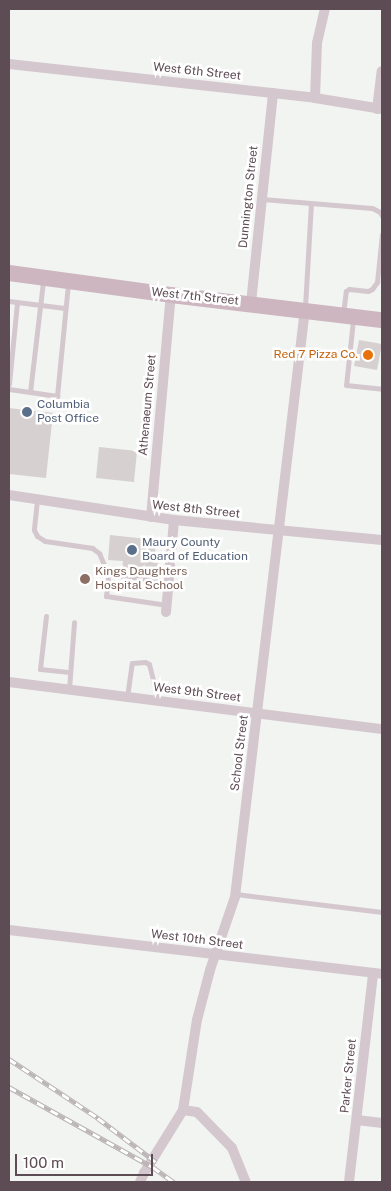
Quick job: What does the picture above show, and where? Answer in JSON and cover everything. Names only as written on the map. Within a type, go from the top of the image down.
[{"type":"main road","name":"West 7th Street","points":[[9,273],[170,295],[305,309],[382,320]]},
{"type":"street","points":[[315,98],[317,43],[325,9]]},
{"type":"street","name":"West 6th Street","points":[[9,64],[315,98],[379,109]]},
{"type":"street","points":[[379,109],[382,71]]},
{"type":"street","name":"Dunnington Street","points":[[251,303],[273,93]]},
{"type":"street","name":"Athenaeum Street","points":[[151,517],[170,295]]},
{"type":"street","name":"School Street","points":[[140,1182],[183,1110],[197,1020],[210,970],[236,894],[305,309]]},
{"type":"street","name":"West 8th Street","points":[[9,495],[174,520],[382,540]]},
{"type":"street","points":[[166,608],[174,520]]},
{"type":"street","name":"West 9th Street","points":[[9,682],[382,729]]},
{"type":"street","name":"West 10th Street","points":[[9,930],[378,973]]},
{"type":"street","name":"Parker Street","points":[[349,1182],[378,973]]},
{"type":"street","points":[[183,1110],[196,1112],[232,1148],[246,1182]]},
{"type":"street","points":[[357,1120],[382,1123]]},
{"type":"lane","points":[[262,199],[372,208],[380,212],[382,216]]},
{"type":"lane","points":[[305,309],[311,203]]},
{"type":"lane","points":[[382,234],[377,282],[372,289],[349,289],[346,291],[348,316],[346,384],[382,389]]},
{"type":"lane","points":[[30,392],[39,305],[44,278]]},
{"type":"lane","points":[[9,389],[57,396],[68,281]]},
{"type":"lane","points":[[9,301],[65,308]]},
{"type":"lane","points":[[9,384],[18,302]]},
{"type":"lane","points":[[37,500],[34,530],[37,536],[44,541],[92,548],[104,562],[108,574],[106,596],[166,608]]},
{"type":"lane","points":[[108,574],[168,582]]},
{"type":"lane","points":[[46,616],[40,670],[70,672]]},
{"type":"lane","points":[[69,690],[74,622]]},
{"type":"lane","points":[[127,697],[132,663],[145,662],[149,664],[158,702]]},
{"type":"lane","points":[[236,894],[382,912]]},
{"type":"building","name":"Red 7 Pizza Co.","points":[[359,340],[382,344],[377,370],[354,366]]},
{"type":"building","points":[[9,408],[53,413],[46,478],[9,474]]},
{"type":"building","points":[[99,447],[137,451],[134,482],[96,478]]},
{"type":"building","name":"Maury County Board of Education","points":[[110,535],[156,540],[154,563],[158,563],[157,573],[122,570],[123,561],[108,560]]},
{"type":"railway","points":[[9,1059],[98,1118],[156,1162]]},
{"type":"railway","points":[[9,1087],[153,1167],[174,1182]]},
{"type":"place","name":"Red 7 Pizza Co.","points":[[368,355]]},
{"type":"place","name":"Columbia Post Office","points":[[27,412]]},
{"type":"place","name":"Maury County Board of Education","points":[[132,550]]},
{"type":"place","name":"Kings Daughters Hospital School","points":[[85,579]]}]
